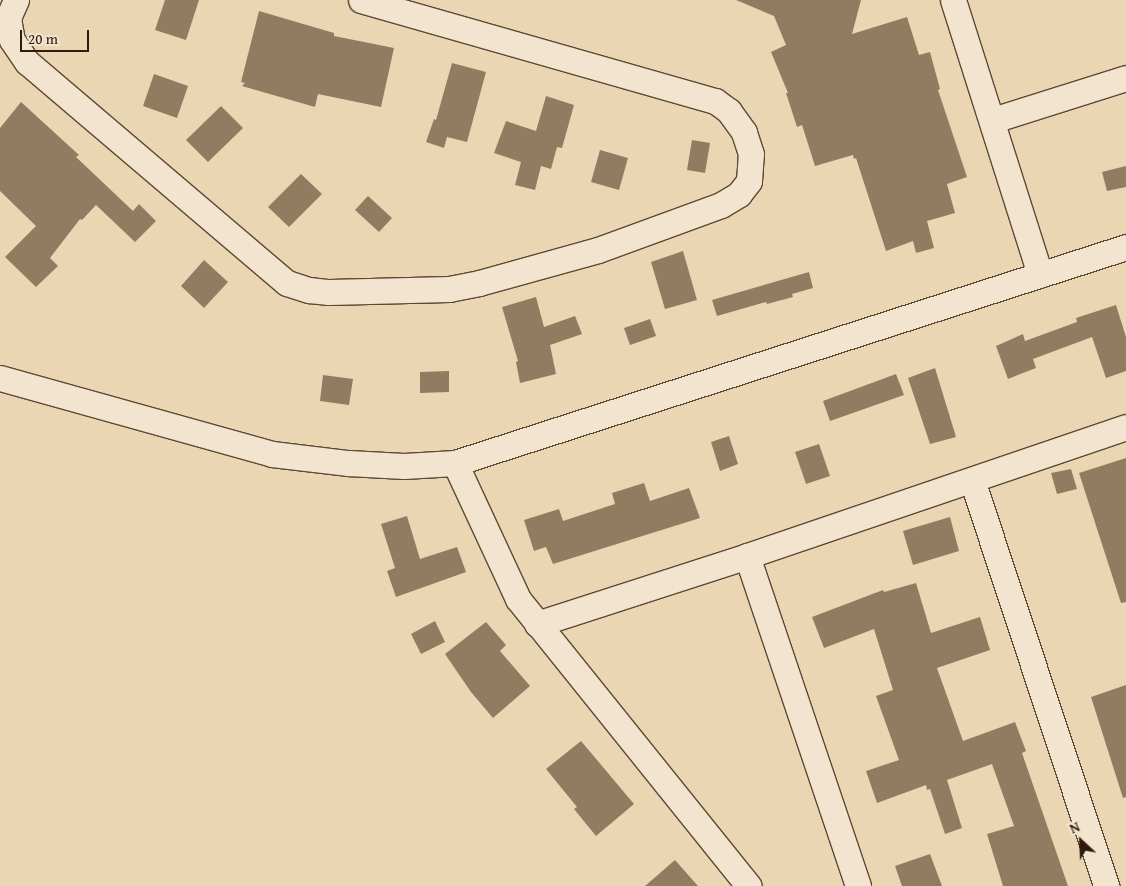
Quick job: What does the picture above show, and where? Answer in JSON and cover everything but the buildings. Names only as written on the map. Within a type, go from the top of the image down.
[{"type":"street","points":[[16,0],[8,18],[12,40],[27,62],[287,283],[309,290],[329,292],[449,289],[479,283],[598,250],[721,205],[739,194],[749,181],[751,154],[744,132],[729,111],[715,101],[376,2]]},
{"type":"street","points":[[952,0],[993,120],[1040,275]]},
{"type":"street","points":[[993,120],[1126,78]]},
{"type":"street","points":[[0,378],[272,454],[348,463],[386,465],[455,462],[1126,247]]},
{"type":"street","points":[[536,624],[747,556],[1126,427]]},
{"type":"street","points":[[455,462],[518,599],[536,624],[749,886]]},
{"type":"street","points":[[972,480],[1106,886]]},
{"type":"street","points":[[747,556],[858,886]]}]
